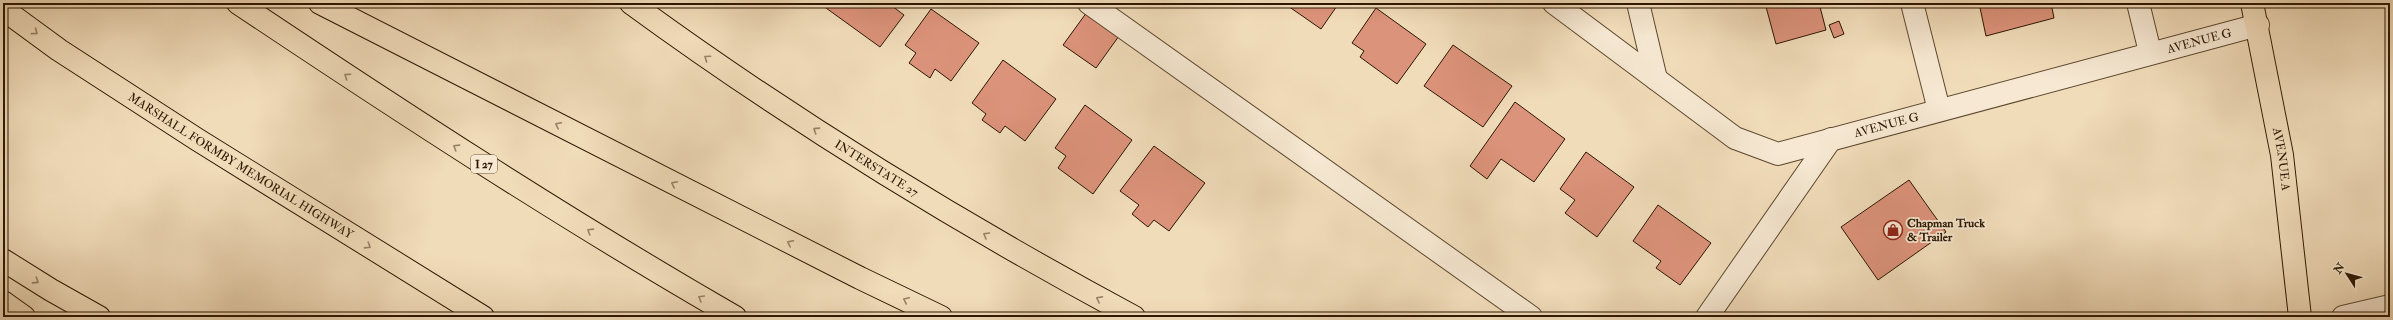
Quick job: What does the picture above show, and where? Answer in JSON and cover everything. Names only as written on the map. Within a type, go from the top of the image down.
[{"type":"main road","name":"I 27","points":[[238,3],[405,114],[635,260],[735,317]]},
{"type":"main road","points":[[320,3],[860,278],[941,317]]},
{"type":"main road","name":"AVENUE A","points":[[2252,3],[2258,25],[2282,155],[2300,317]]},
{"type":"main road","name":"INTERSTATE 27","points":[[634,4],[710,61],[889,178],[1052,273],[1134,317]]},
{"type":"main road","name":"MARSHALL FORMBY MEMORIAL HIGHWAY","points":[[3,9],[59,50],[198,140],[483,317]]},
{"type":"main road","points":[[3,260],[51,290],[99,317]]},
{"type":"main road","points":[[3,302],[24,317]]},
{"type":"street","points":[[1089,3],[1531,317]]},
{"type":"street","name":"AVENUE G","points":[[1554,3],[1735,138],[1778,154],[2150,52],[2258,25]]},
{"type":"street","points":[[1638,3],[1656,79]]},
{"type":"street","points":[[1912,3],[1939,110]]},
{"type":"street","points":[[2138,3],[2150,52]]},
{"type":"street","points":[[1707,317],[1831,140]]},
{"type":"street","points":[[2344,317],[2390,306]]},
{"type":"building","points":[[829,3],[888,3],[904,15],[880,47],[826,8]]},
{"type":"building","points":[[1291,3],[1339,3],[1321,29],[1288,6]]},
{"type":"building","points":[[1765,3],[1819,3],[1826,30],[1776,44]]},
{"type":"building","points":[[1979,3],[2051,3],[2054,18],[1986,36]]},
{"type":"building","points":[[1376,8],[1426,44],[1397,84],[1360,57],[1364,51],[1352,43]]},
{"type":"building","points":[[931,9],[979,43],[951,81],[935,69],[930,78],[909,63],[916,53],[905,45]]},
{"type":"building","points":[[1087,12],[1119,36],[1096,68],[1063,45]]},
{"type":"building","points":[[1839,21],[1844,34],[1834,38],[1829,25]]},
{"type":"building","points":[[1453,45],[1512,86],[1483,127],[1424,86]]},
{"type":"building","points":[[1003,60],[1056,99],[1025,141],[1005,126],[1000,133],[982,120],[986,114],[972,103]]},
{"type":"building","points":[[1515,102],[1565,139],[1534,182],[1501,159],[1487,179],[1470,166]]},
{"type":"building","points":[[1085,105],[1132,140],[1093,194],[1058,168],[1066,156],[1055,148]]},
{"type":"building","points":[[1154,146],[1205,183],[1169,231],[1154,220],[1148,227],[1132,214],[1139,205],[1120,191]]},
{"type":"building","points":[[1586,152],[1634,187],[1597,237],[1565,213],[1575,200],[1560,189]]},
{"type":"building","name":"Chapman Truck & Trailer","points":[[1909,180],[1946,232],[1878,280],[1841,227]]},
{"type":"building","points":[[1658,205],[1711,243],[1680,285],[1656,268],[1661,261],[1633,241]]},
{"type":"place","name":"Chapman Truck & Trailer","points":[[1893,230]]}]
